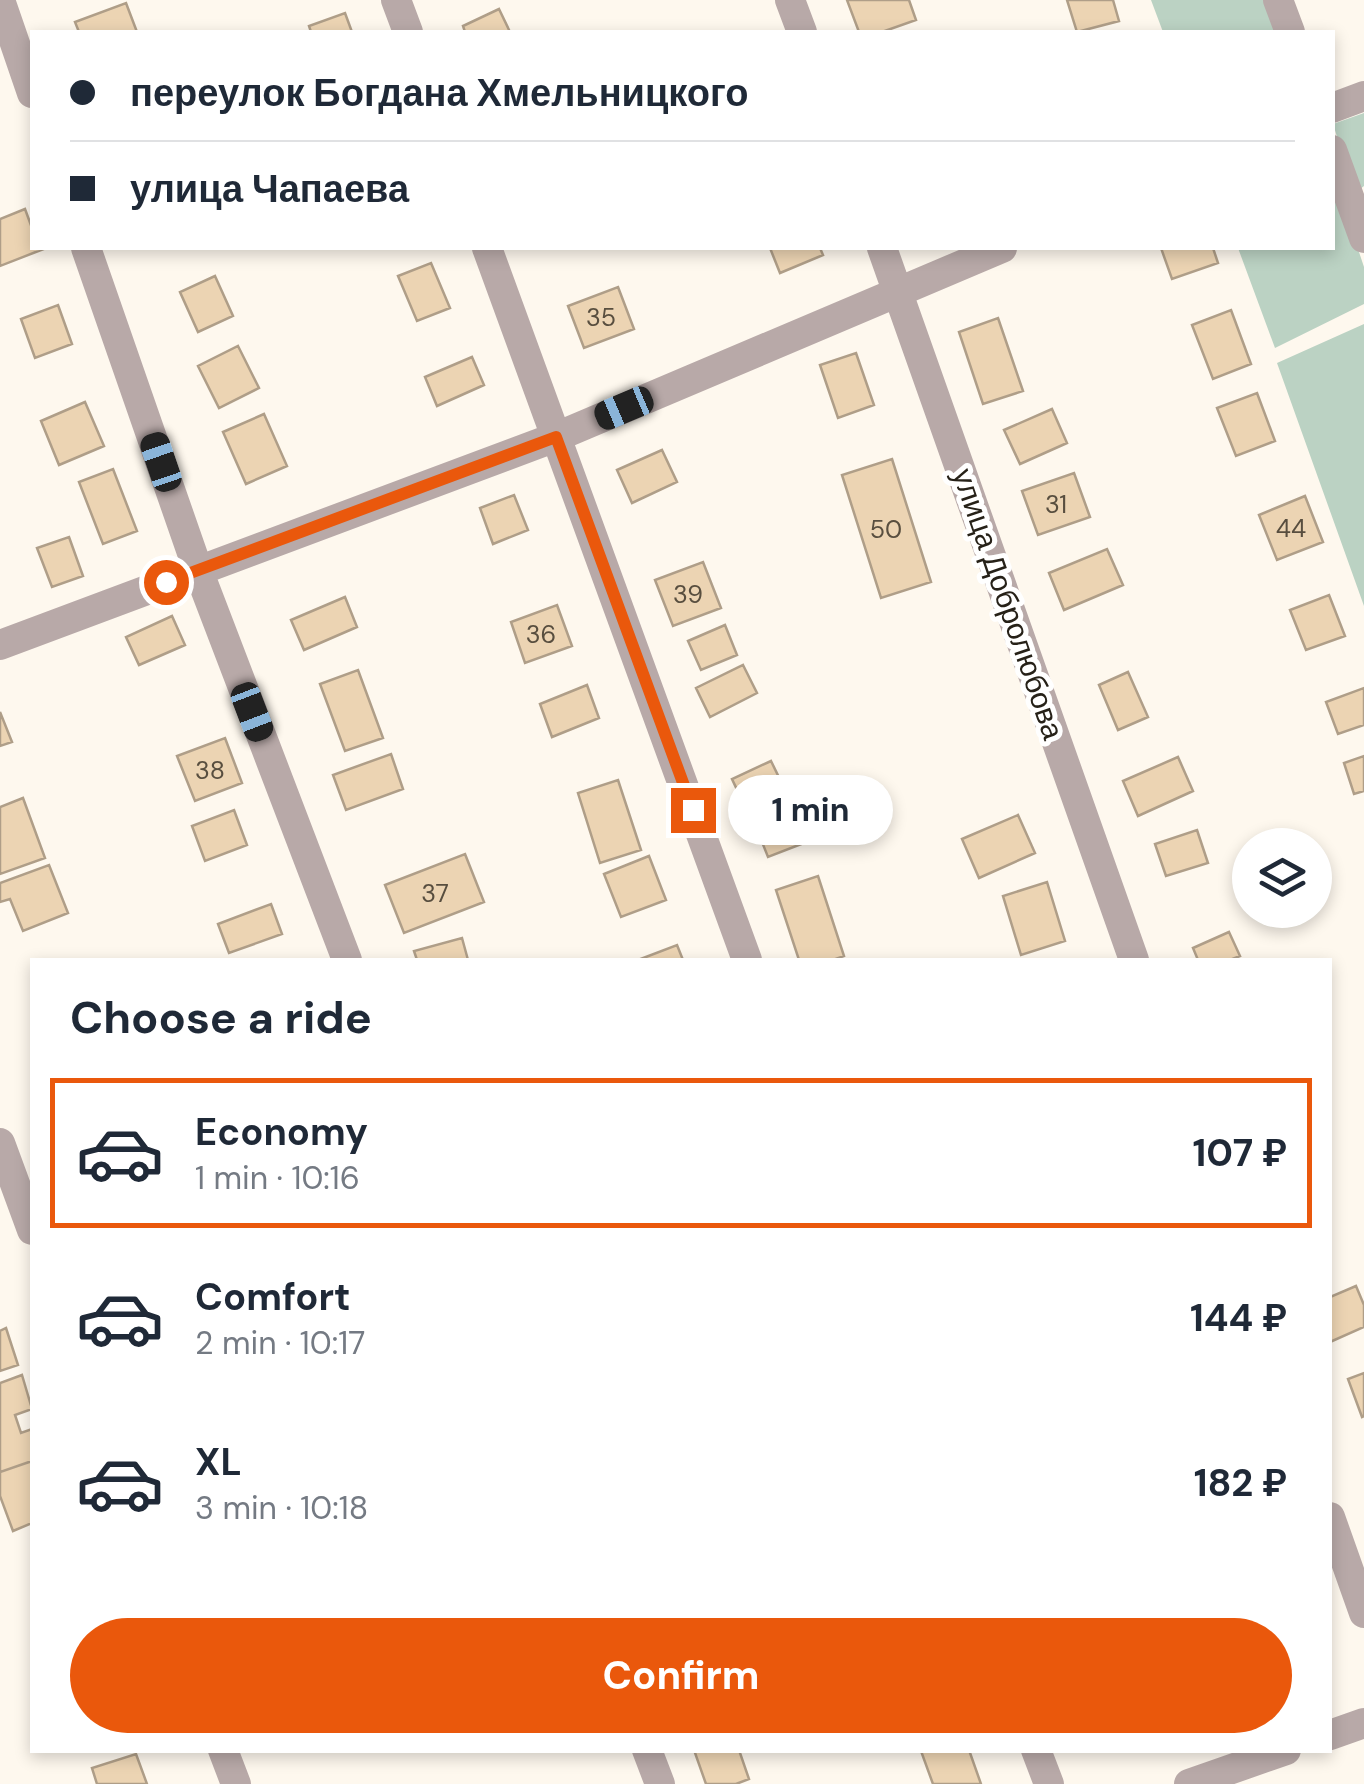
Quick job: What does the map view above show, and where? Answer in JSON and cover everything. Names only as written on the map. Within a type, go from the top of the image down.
[{"type":"street","points":[[0,0],[30,88]]},
{"type":"street","points":[[396,0],[407,30]]},
{"type":"street","points":[[790,0],[801,30]]},
{"type":"street","points":[[1278,0],[1289,30]]},
{"type":"street","points":[[1335,107],[1364,96]]},
{"type":"street","points":[[1335,158],[1364,238]]},
{"type":"street","points":[[87,250],[198,570],[346,958]]},
{"type":"street","points":[[487,250],[747,958]]},
{"type":"street","name":"улица Добролюбова","points":[[883,250],[1133,958]]},
{"type":"street","points":[[0,645],[556,437],[997,250]]},
{"type":"street","points":[[0,1143],[30,1225]]},
{"type":"street","points":[[1332,1523],[1364,1613]]},
{"type":"street","points":[[1332,1734],[1364,1723]]},
{"type":"street","points":[[225,1753],[236,1784]]},
{"type":"street","points":[[648,1753],[660,1784]]},
{"type":"street","points":[[1037,1753],[1049,1784]]},
{"type":"street","points":[[1189,1784],[1277,1753]]},
{"type":"green space","points":[[1151,0],[1265,0],[1275,30],[1162,30]]},
{"type":"green space","points":[[1364,113],[1364,186],[1355,193],[1335,130],[1335,123]]},
{"type":"green space","points":[[1335,180],[1364,267],[1364,304],[1275,348],[1239,250],[1335,250]]},
{"type":"green space","points":[[1364,324],[1364,606],[1277,363]]},
{"type":"building","points":[[847,0],[909,0],[916,20],[888,30],[858,30]]},
{"type":"building","points":[[1067,0],[1113,0],[1119,21],[1076,30]]},
{"type":"building","points":[[126,3],[136,30],[78,30],[75,22]]},
{"type":"building","points":[[499,9],[509,30],[464,30],[463,26]]},
{"type":"building","points":[[345,13],[351,30],[310,30],[309,26]]},
{"type":"building","points":[[25,209],[30,223],[30,250],[41,250],[0,266],[0,219]]},
{"type":"building","points":[[771,250],[821,250],[823,255],[780,273]]},
{"type":"building","points":[[1162,250],[1214,250],[1218,263],[1172,279]]},
{"type":"building","points":[[431,263],[450,308],[417,321],[398,276]]},
{"type":"building","points":[[215,276],[233,316],[198,332],[180,292]]},
{"type":"building","points":[[618,287],[634,329],[584,348],[568,306]]},
{"type":"building","points":[[58,305],[72,344],[35,358],[21,319]]},
{"type":"building","points":[[1231,310],[1251,364],[1213,379],[1192,325]]},
{"type":"building","points":[[998,318],[1023,391],[983,404],[959,332]]},
{"type":"building","points":[[238,346],[259,388],[219,408],[198,366]]},
{"type":"building","points":[[856,353],[874,405],[838,418],[820,365]]},
{"type":"building","points":[[472,357],[484,385],[437,406],[425,377]]},
{"type":"building","points":[[1257,393],[1275,441],[1236,456],[1217,408]]},
{"type":"building","points":[[85,402],[104,446],[59,465],[41,421]]},
{"type":"building","points":[[1052,409],[1067,443],[1020,464],[1004,430]]},
{"type":"building","points":[[264,414],[287,466],[246,484],[223,432]]},
{"type":"building","points":[[662,450],[677,482],[632,503],[617,470]]},
{"type":"building","points":[[892,459],[931,582],[881,598],[842,475]]},
{"type":"building","points":[[113,469],[137,531],[103,544],[79,482]]},
{"type":"building","points":[[1074,473],[1090,517],[1038,535],[1022,491]]},
{"type":"building","points":[[514,495],[528,530],[493,544],[480,508]]},
{"type":"building","points":[[1305,496],[1323,542],[1277,560],[1259,515]]},
{"type":"building","points":[[69,537],[83,576],[52,587],[37,548]]},
{"type":"building","points":[[1107,549],[1123,585],[1064,610],[1049,573]]},
{"type":"building","points":[[703,562],[721,608],[673,626],[655,580]]},
{"type":"building","points":[[1329,595],[1345,636],[1306,650],[1290,610]]},
{"type":"building","points":[[345,597],[357,627],[304,650],[291,620]]},
{"type":"building","points":[[557,605],[572,646],[525,663],[511,622]]},
{"type":"building","points":[[172,616],[185,645],[139,665],[126,637]]},
{"type":"building","points":[[725,625],[737,655],[701,670],[688,641]]},
{"type":"building","points":[[743,665],[757,693],[710,717],[696,688]]},
{"type":"building","points":[[358,670],[383,738],[345,751],[320,684]]},
{"type":"building","points":[[1128,672],[1148,717],[1118,730],[1099,685]]},
{"type":"building","points":[[587,685],[599,718],[552,737],[540,704]]},
{"type":"building","points":[[1364,688],[1364,725],[1338,734],[1326,702]]},
{"type":"building","points":[[0,712],[12,742],[0,746]]},
{"type":"building","points":[[225,738],[242,783],[195,801],[177,756]]},
{"type":"building","points":[[391,754],[403,789],[346,810],[333,775]]},
{"type":"building","points":[[1364,756],[1364,791],[1354,794],[1344,763]]},
{"type":"building","points":[[1178,757],[1193,791],[1138,816],[1123,781]]},
{"type":"building","points":[[771,761],[788,796],[749,815],[732,779]]},
{"type":"building","points":[[618,780],[641,850],[600,863],[578,793]]},
{"type":"building","points":[[23,798],[45,858],[0,874],[0,807]]},
{"type":"building","points":[[790,808],[804,843],[768,857],[754,822]]},
{"type":"building","points":[[234,810],[247,845],[205,861],[192,826]]},
{"type":"building","points":[[1018,815],[1035,853],[979,878],[962,839]]},
{"type":"building","points":[[1197,830],[1208,863],[1166,876],[1155,844]]},
{"type":"building","points":[[465,854],[484,902],[404,933],[385,885]]},
{"type":"building","points":[[649,856],[666,900],[621,917],[604,874]]},
{"type":"building","points":[[49,865],[68,913],[23,931],[10,899],[0,902],[0,883]]},
{"type":"building","points":[[818,876],[844,956],[798,958],[776,890]]},
{"type":"building","points":[[1047,882],[1065,941],[1021,955],[1003,896]]},
{"type":"building","points":[[271,904],[282,934],[229,953],[218,924]]},
{"type":"building","points":[[1229,932],[1240,956],[1197,958],[1193,948]]},
{"type":"building","points":[[462,938],[467,958],[416,958],[414,951]]},
{"type":"building","points":[[677,945],[682,958],[643,958]]},
{"type":"building","points":[[1356,1286],[1364,1305],[1364,1327],[1332,1341],[1332,1296]]},
{"type":"building","points":[[6,1328],[18,1365],[0,1371],[0,1331]]},
{"type":"building","points":[[1364,1373],[1364,1416],[1362,1417],[1348,1379]]},
{"type":"building","points":[[22,1375],[30,1410],[15,1415],[21,1433],[30,1430],[30,1462],[0,1472],[0,1383]]},
{"type":"building","points":[[30,1462],[30,1524],[13,1531],[0,1496],[0,1472]]},
{"type":"building","points":[[695,1753],[740,1753],[749,1779],[736,1784],[706,1784]]},
{"type":"building","points":[[922,1753],[970,1753],[981,1784],[933,1784]]},
{"type":"building","points":[[136,1754],[147,1784],[97,1784],[92,1768]]},
{"type":"route","points":[[166,582],[556,437],[693,810]]}]
